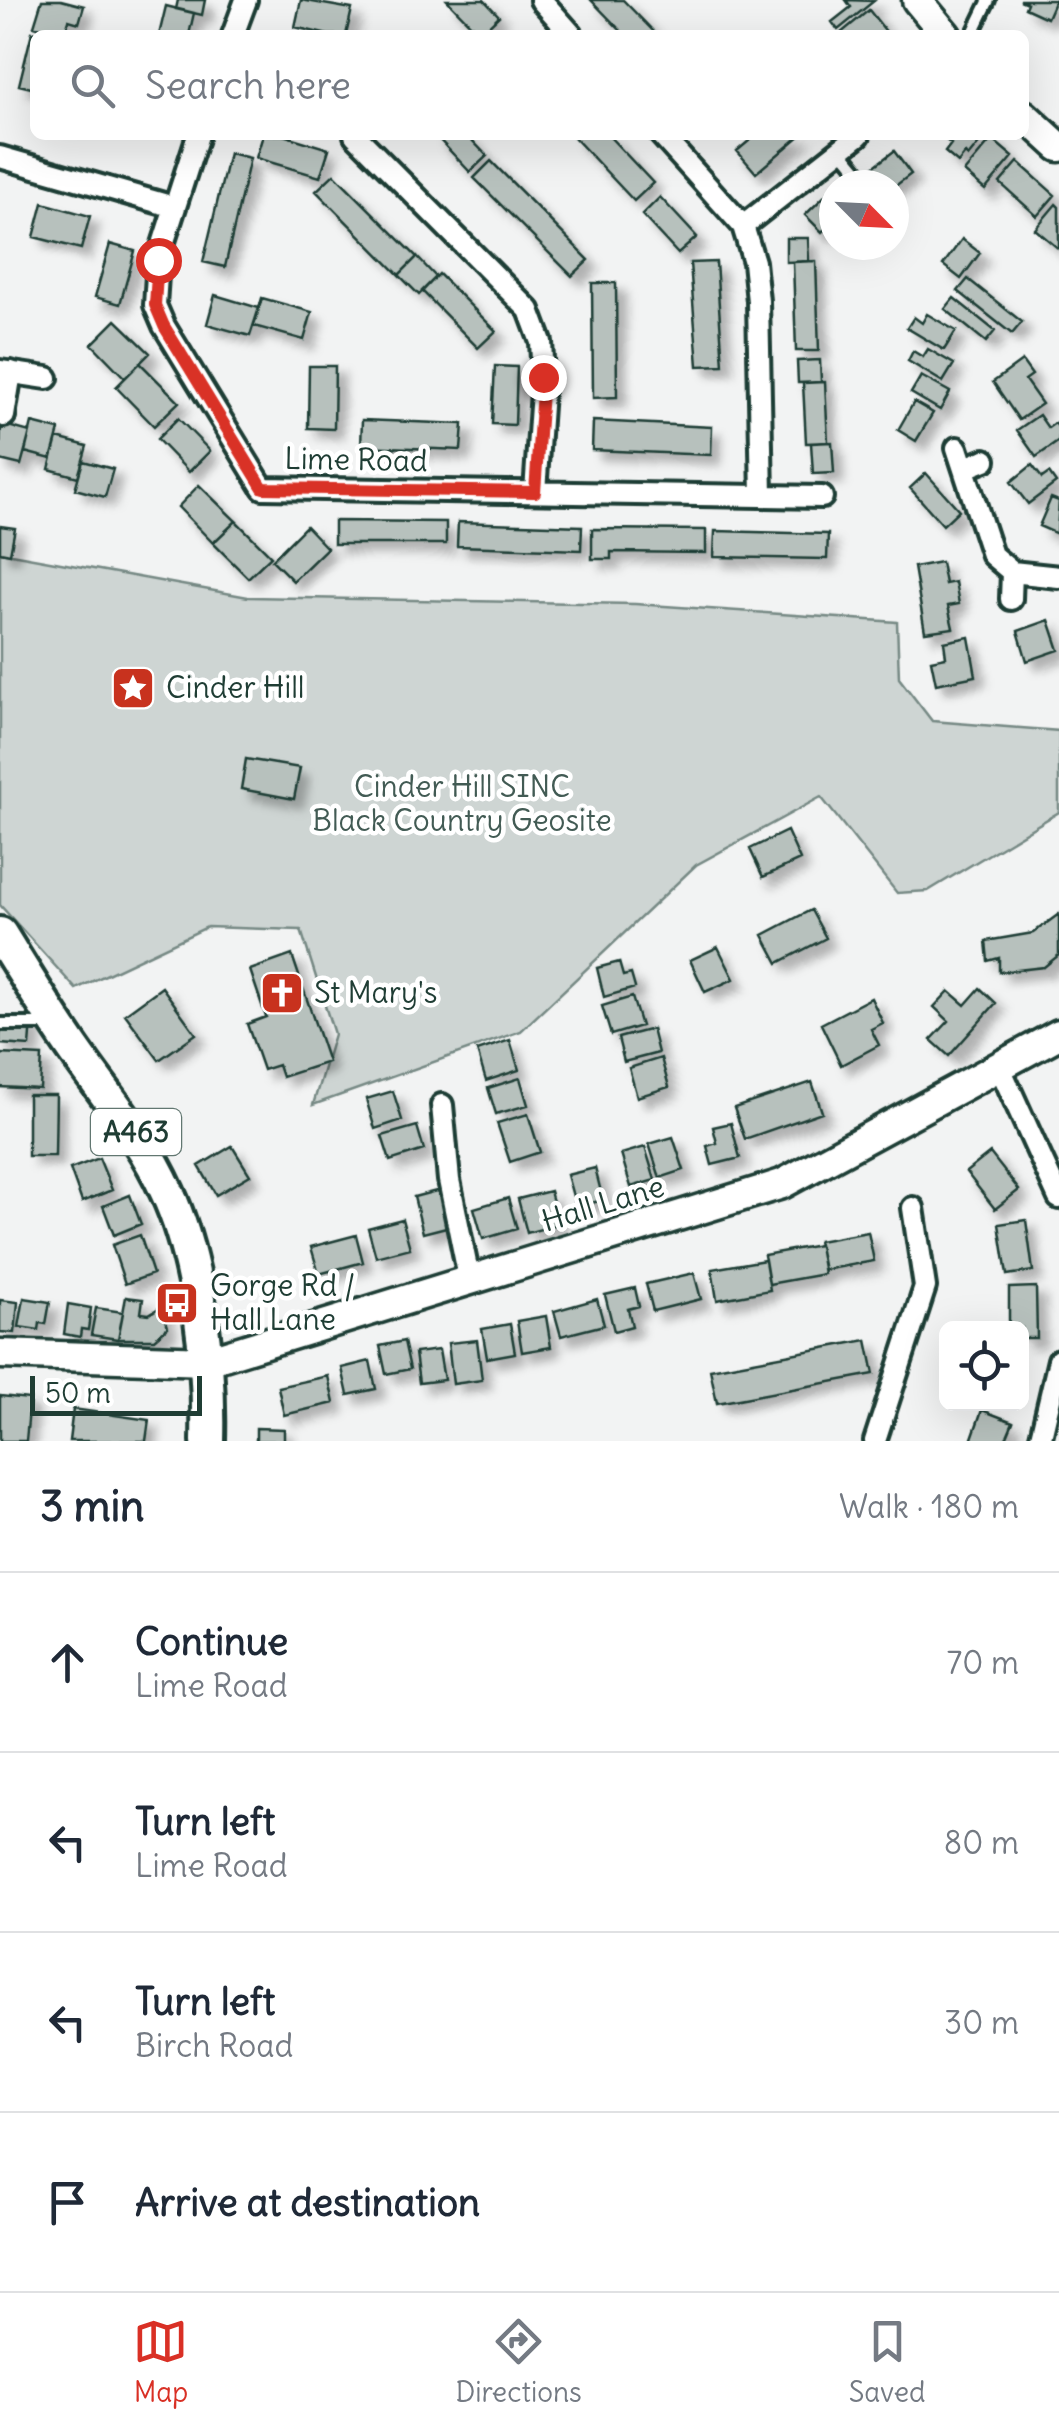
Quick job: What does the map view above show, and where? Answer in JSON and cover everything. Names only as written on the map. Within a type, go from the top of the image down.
[{"type":"main road","name":"A463","points":[[0,934],[57,1024],[134,1129],[169,1194],[187,1256],[207,1361],[208,1441]]},
{"type":"street","points":[[235,30],[246,0]]},
{"type":"street","points":[[540,0],[567,30]]},
{"type":"street","points":[[917,0],[942,30]]},
{"type":"street","points":[[1029,120],[1059,148]]},
{"type":"street","points":[[0,157],[174,207],[196,140]]},
{"type":"street","points":[[361,140],[529,310],[541,342],[543,377],[535,492]]},
{"type":"street","points":[[666,140],[743,226],[754,262],[762,496]]},
{"type":"street","points":[[743,226],[852,140]]},
{"type":"street","name":"Lime Road","points":[[174,207],[158,260],[155,305],[263,488],[822,497]]},
{"type":"street","points":[[4,416],[5,371],[47,378]]},
{"type":"street","points":[[957,448],[992,555],[1012,572],[1059,577]]},
{"type":"street","points":[[965,468],[985,460]]},
{"type":"street","points":[[1010,599],[1012,572]]},
{"type":"street","name":"Hall Lane","points":[[0,1354],[207,1361],[782,1184],[1059,1034]]},
{"type":"street","points":[[1000,1068],[1059,1198]]},
{"type":"street","points":[[442,1105],[449,1180],[469,1278]]},
{"type":"street","points":[[875,1441],[925,1287],[913,1208]]},
{"type":"street","points":[[1040,1441],[1059,1360]]},
{"type":"lane","points":[[974,30],[989,0]]},
{"type":"lane","points":[[840,149],[858,170]]},
{"type":"lane","points":[[0,1024],[57,1024]]},
{"type":"green space","name":"Cinder Hill SINC Black Country Geosite","points":[[0,552],[248,597],[635,604],[897,622],[899,678],[932,721],[1059,731],[1059,812],[928,891],[897,893],[821,797],[696,865],[521,1031],[313,1105],[334,1034],[301,930],[207,927],[76,989],[0,905]]},
{"type":"building","points":[[42,0],[84,6],[79,23],[69,20],[66,30],[34,26]]},
{"type":"building","points":[[178,0],[205,0],[202,15],[176,9]]},
{"type":"building","points":[[301,0],[352,9],[347,30],[295,27]]},
{"type":"building","points":[[447,0],[484,0],[499,16],[484,30],[476,30]]},
{"type":"building","points":[[591,0],[623,0],[652,30],[620,30]]},
{"type":"building","points":[[846,0],[874,1],[838,30],[832,22],[851,7]]},
{"type":"building","points":[[1020,0],[1055,0],[1047,18],[1025,8],[1027,3]]},
{"type":"building","points":[[166,6],[194,13],[190,30],[160,30]]},
{"type":"building","points":[[869,10],[885,30],[845,30]]},
{"type":"building","points":[[30,40],[30,88],[19,85]]},
{"type":"building","points":[[261,140],[299,140],[329,149],[320,177],[256,158]]},
{"type":"building","points":[[440,140],[472,140],[487,156],[470,172]]},
{"type":"building","points":[[577,140],[613,140],[653,183],[634,201]]},
{"type":"building","points":[[750,140],[795,140],[756,173],[737,151]]},
{"type":"building","points":[[946,140],[982,140],[958,163],[945,152],[951,144]]},
{"type":"building","points":[[991,140],[1013,157],[985,190],[964,172]]},
{"type":"building","points":[[894,151],[908,170],[869,170]]},
{"type":"building","points":[[229,153],[250,158],[225,267],[203,262]]},
{"type":"building","points":[[491,161],[589,260],[572,276],[474,178]]},
{"type":"building","points":[[1018,162],[1055,195],[1037,216],[1000,183]]},
{"type":"building","points":[[334,174],[417,257],[399,275],[316,191]]},
{"type":"building","points":[[660,197],[697,237],[678,254],[642,215]]},
{"type":"building","points":[[819,201],[819,229],[805,215]]},
{"type":"building","points":[[43,203],[90,216],[81,249],[34,237]]},
{"type":"building","points":[[1056,204],[1059,207],[1059,249],[1035,229]]},
{"type":"building","points":[[786,238],[808,238],[809,261],[786,262]]},
{"type":"building","points":[[962,239],[980,253],[961,279],[943,265]]},
{"type":"building","points":[[110,244],[135,251],[120,304],[95,297]]},
{"type":"building","points":[[417,257],[436,277],[419,295],[399,275]]},
{"type":"building","points":[[816,261],[819,351],[796,351],[793,262]]},
{"type":"building","points":[[716,262],[723,365],[698,366],[690,263]]},
{"type":"building","points":[[439,274],[496,331],[478,348],[422,291]]},
{"type":"building","points":[[968,279],[1022,322],[1012,334],[958,291]]},
{"type":"building","points":[[592,283],[616,283],[617,397],[593,398]]},
{"type":"building","points":[[215,295],[259,308],[250,336],[207,324]]},
{"type":"building","points":[[262,298],[312,312],[304,340],[254,326]]},
{"type":"building","points":[[954,298],[995,331],[986,342],[945,309]]},
{"type":"building","points":[[927,314],[956,331],[944,350],[907,328],[914,317],[922,323]]},
{"type":"building","points":[[116,320],[150,353],[125,378],[92,344]]},
{"type":"building","points":[[928,349],[954,364],[943,382],[908,361],[913,351],[923,357]]},
{"type":"building","points":[[820,360],[821,382],[798,383],[797,361]]},
{"type":"building","points":[[1022,361],[1032,375],[1025,380],[1042,404],[1019,420],[993,382]]},
{"type":"building","points":[[140,363],[179,402],[154,426],[116,387]]},
{"type":"building","points":[[309,366],[335,366],[334,429],[308,428]]},
{"type":"building","points":[[495,366],[517,367],[515,425],[492,424]]},
{"type":"building","points":[[921,376],[950,392],[940,410],[911,393]]},
{"type":"building","points":[[825,382],[828,442],[806,443],[803,383]]},
{"type":"building","points":[[914,402],[933,413],[916,441],[898,430]]},
{"type":"building","points":[[1039,415],[1048,428],[1055,423],[1059,428],[1059,441],[1036,457],[1017,430]]},
{"type":"building","points":[[178,418],[210,451],[189,472],[157,439]]},
{"type":"building","points":[[362,420],[463,424],[461,450],[361,446]]},
{"type":"building","points":[[593,421],[712,427],[711,455],[592,450]]},
{"type":"building","points":[[32,423],[59,430],[51,459],[25,452]]},
{"type":"building","points":[[1,424],[30,432],[21,465],[0,460]]},
{"type":"building","points":[[57,438],[87,446],[78,477],[49,469]]},
{"type":"building","points":[[832,442],[834,473],[813,474],[811,443]]},
{"type":"building","points":[[83,461],[113,469],[105,497],[75,489]]},
{"type":"building","points":[[1032,465],[1042,478],[1049,473],[1056,483],[1028,504],[1011,482]]},
{"type":"building","points":[[926,473],[959,510],[943,525],[910,488]]},
{"type":"building","points":[[199,485],[236,521],[213,543],[178,507]]},
{"type":"building","points":[[1051,498],[1059,501],[1057,534],[1039,526]]},
{"type":"building","points":[[236,521],[271,556],[248,578],[213,543]]},
{"type":"building","points":[[334,521],[446,522],[446,544],[334,544]]},
{"type":"building","points":[[458,522],[582,526],[581,550],[457,546]]},
{"type":"building","points":[[0,526],[15,528],[10,554],[0,552]]},
{"type":"building","points":[[306,526],[327,548],[293,581],[272,560]]},
{"type":"building","points":[[592,529],[706,530],[706,553],[611,552],[611,559],[592,559]]},
{"type":"building","points":[[715,531],[828,534],[827,559],[714,557]]},
{"type":"building","points":[[941,562],[945,584],[955,582],[959,604],[948,606],[953,628],[925,632],[914,567]]},
{"type":"building","points":[[1049,620],[1059,650],[1027,661],[1018,631]]},
{"type":"building","points":[[969,637],[976,676],[936,684],[931,660],[946,657],[944,642]]},
{"type":"building","points":[[246,759],[300,768],[294,799],[241,789]]},
{"type":"building","points":[[787,831],[800,860],[763,877],[750,849]]},
{"type":"building","points":[[811,910],[826,938],[778,963],[763,935]]},
{"type":"building","points":[[1059,914],[1059,955],[1044,967],[999,972],[999,958],[988,961],[986,941],[1033,933]]},
{"type":"building","points":[[718,947],[734,979],[705,992],[690,960]]},
{"type":"building","name":"St Mary's","points":[[292,955],[328,1062],[282,1077],[278,1065],[263,1070],[247,1024],[266,1017],[250,970]]},
{"type":"building","points":[[619,962],[623,976],[631,974],[635,988],[604,997],[597,968]]},
{"type":"building","points":[[162,987],[196,1034],[159,1060],[125,1014]]},
{"type":"building","points":[[980,988],[996,1003],[949,1056],[931,1040],[949,1021],[934,1007],[949,991],[965,1005]]},
{"type":"building","points":[[632,997],[641,1026],[611,1035],[602,1006]]},
{"type":"building","points":[[871,998],[883,1023],[871,1029],[879,1045],[841,1065],[821,1024]]},
{"type":"building","points":[[0,1018],[32,1021],[30,1046],[0,1044]]},
{"type":"building","points":[[652,1029],[658,1053],[624,1062],[618,1038]]},
{"type":"building","points":[[510,1040],[519,1070],[486,1081],[477,1051]]},
{"type":"building","points":[[0,1054],[42,1056],[40,1089],[0,1087]]},
{"type":"building","points":[[661,1058],[669,1087],[637,1097],[629,1068]]},
{"type":"building","points":[[520,1078],[528,1105],[496,1114],[488,1088]]},
{"type":"building","points":[[812,1082],[822,1112],[745,1139],[734,1108]]},
{"type":"building","points":[[393,1091],[402,1120],[375,1129],[366,1099]]},
{"type":"building","points":[[28,1095],[56,1095],[55,1156],[28,1156]]},
{"type":"building","points":[[528,1114],[540,1152],[510,1162],[497,1123]]},
{"type":"building","points":[[731,1123],[740,1158],[712,1165],[707,1146],[717,1143],[713,1127]]},
{"type":"building","points":[[417,1126],[424,1150],[390,1161],[382,1136]]},
{"type":"building","points":[[673,1137],[684,1170],[660,1178],[649,1144]]},
{"type":"building","points":[[232,1146],[250,1175],[216,1195],[199,1166]]},
{"type":"building","points":[[645,1147],[655,1180],[631,1187],[621,1154]]},
{"type":"building","points":[[990,1153],[1019,1190],[995,1209],[966,1172]]},
{"type":"building","points":[[99,1158],[112,1190],[82,1202],[70,1169]]},
{"type":"building","points":[[595,1168],[603,1200],[576,1207],[567,1175]]},
{"type":"building","points":[[440,1190],[450,1226],[423,1233],[414,1197]]},
{"type":"building","points":[[550,1191],[559,1224],[527,1233],[518,1199]]},
{"type":"building","points":[[130,1195],[141,1224],[114,1235],[103,1206]]},
{"type":"building","points":[[508,1198],[517,1229],[483,1239],[474,1208]]},
{"type":"building","points":[[402,1219],[410,1248],[376,1257],[368,1228]]},
{"type":"building","points":[[1026,1220],[1033,1271],[1007,1275],[999,1224]]},
{"type":"building","points":[[868,1232],[874,1261],[824,1270],[818,1241]]},
{"type":"building","points":[[140,1235],[153,1274],[125,1284],[112,1245]]},
{"type":"building","points":[[356,1235],[363,1262],[319,1274],[311,1247]]},
{"type":"building","points":[[819,1245],[824,1274],[769,1284],[764,1255]]},
{"type":"building","points":[[765,1260],[770,1290],[717,1300],[712,1269]]},
{"type":"building","points":[[694,1273],[701,1299],[653,1311],[646,1284]]},
{"type":"building","points":[[1036,1287],[1037,1338],[1029,1338],[1029,1321],[1009,1321],[1009,1288]]},
{"type":"building","points":[[635,1288],[639,1306],[628,1309],[632,1326],[614,1331],[605,1295]]},
{"type":"building","points":[[126,1297],[143,1299],[141,1313],[149,1314],[162,1306],[168,1327],[154,1339],[118,1339]]},
{"type":"building","points":[[24,1298],[50,1302],[46,1324],[40,1323],[39,1330],[19,1327]]},
{"type":"building","points":[[597,1299],[604,1325],[561,1336],[554,1311]]},
{"type":"building","points":[[0,1300],[18,1302],[15,1333],[0,1332]]},
{"type":"building","points":[[68,1304],[91,1308],[88,1330],[81,1329],[80,1337],[64,1334]]},
{"type":"building","points":[[96,1308],[123,1312],[118,1339],[91,1335]]},
{"type":"building","points":[[546,1316],[551,1347],[522,1352],[517,1321]]},
{"type":"building","points":[[510,1324],[515,1353],[487,1358],[482,1329]]},
{"type":"building","points":[[477,1340],[482,1380],[453,1384],[448,1343]]},
{"type":"building","points":[[867,1340],[874,1374],[717,1403],[710,1369]]},
{"type":"building","points":[[404,1341],[410,1369],[386,1374],[380,1346]]},
{"type":"building","points":[[439,1350],[444,1380],[419,1383],[415,1353]]},
{"type":"building","points":[[370,1361],[376,1389],[348,1395],[342,1368]]},
{"type":"building","points":[[328,1376],[334,1403],[284,1415],[278,1387]]},
{"type":"building","points":[[0,1396],[30,1399],[26,1441],[0,1441]]},
{"type":"building","points":[[73,1409],[149,1420],[146,1441],[69,1441]]},
{"type":"building","points":[[982,1411],[1013,1422],[1005,1441],[971,1441]]},
{"type":"building","points":[[256,1428],[284,1429],[284,1441],[256,1441]]},
{"type":"place","name":"Cinder Hill","points":[[133,688]]},
{"type":"place","name":"St Mary's","points":[[282,993]]},
{"type":"place","name":"Gorge Rd / Hall Lane","points":[[177,1303]]},
{"type":"route","points":[[158,260],[155,305],[164,326],[263,488],[535,492],[543,377]]}]
